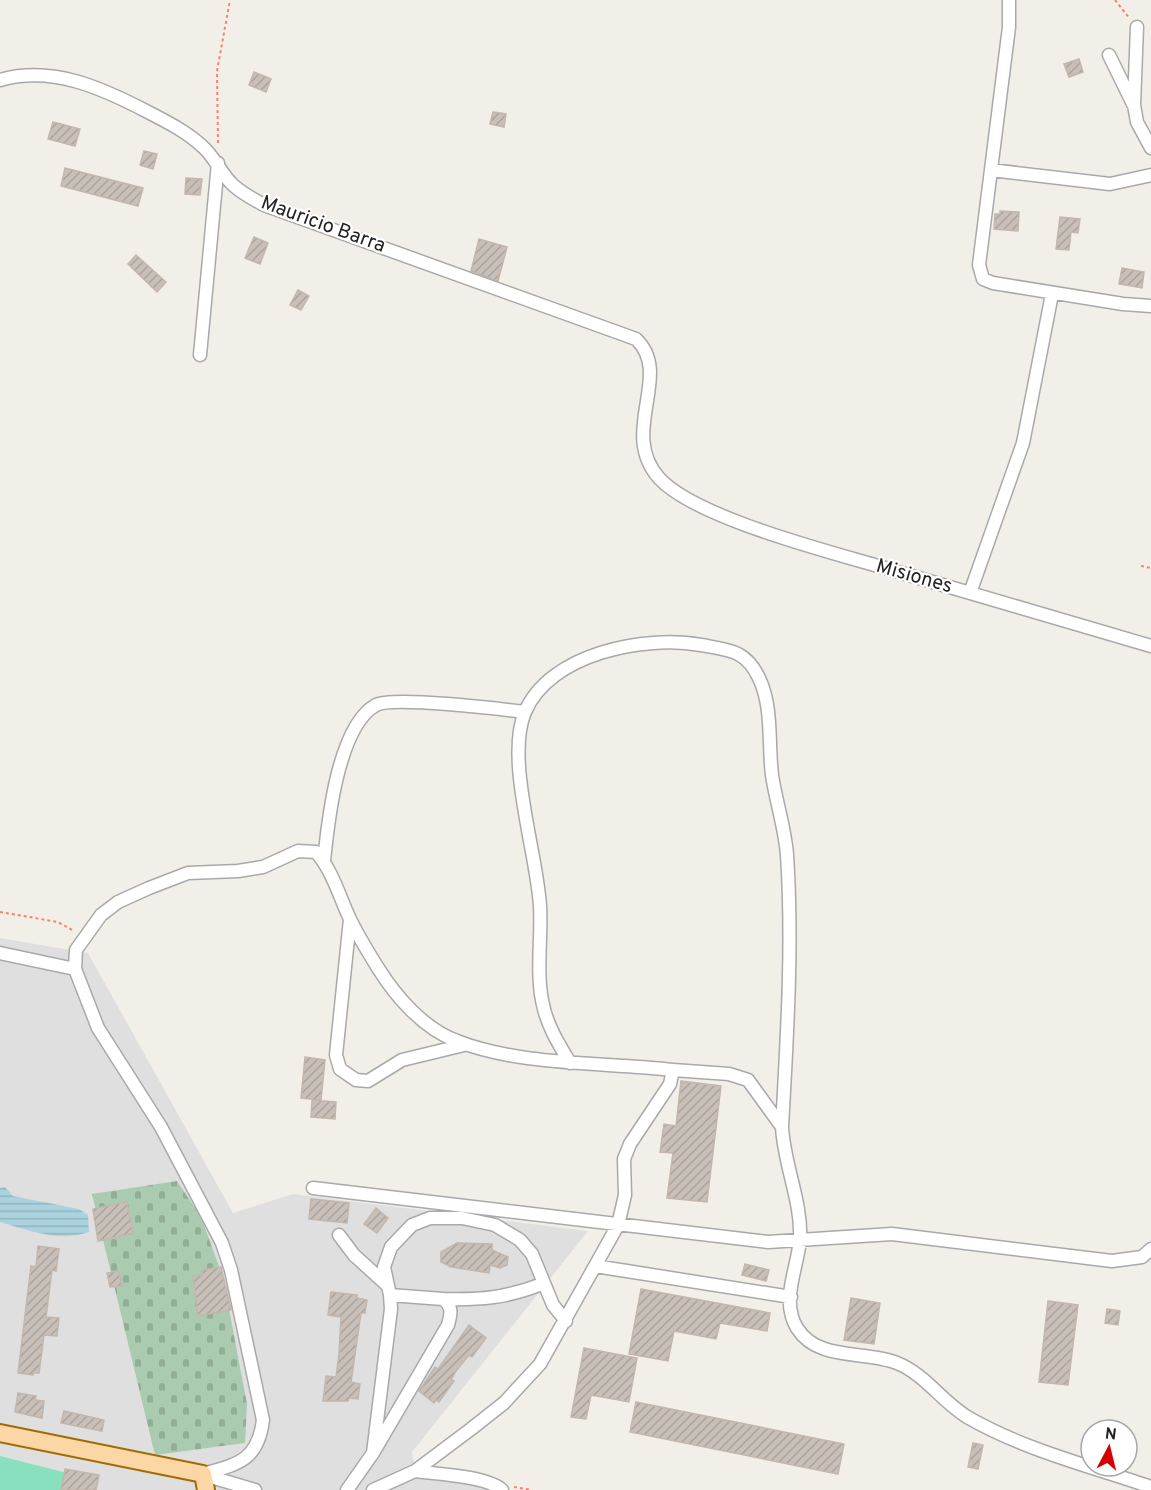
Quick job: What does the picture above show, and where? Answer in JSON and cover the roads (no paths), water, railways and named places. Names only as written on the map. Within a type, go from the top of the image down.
[{"type":"main road","points":[[0,1433],[205,1482]]},
{"type":"street","points":[[1009,0],[1009,27],[979,265],[980,274],[983,279],[993,283],[1052,294],[1151,306]]},
{"type":"street","points":[[1137,27],[1134,105],[1137,122],[1151,148]]},
{"type":"street","points":[[1109,55],[1134,105]]},
{"type":"street","name":"Mauricio Barra","points":[[0,80],[17,75],[38,75],[66,78],[108,91],[181,129],[218,163],[232,184],[264,205],[636,339],[648,349],[652,364],[643,429],[645,450],[659,478],[681,498]]},
{"type":"street","points":[[200,355],[218,163]]},
{"type":"street","points":[[992,170],[1110,184],[1151,175]]},
{"type":"street","points":[[970,593],[1023,443],[1052,294]]},
{"type":"street","name":"Misiones","points":[[681,498],[793,541],[1151,646]]},
{"type":"street","points":[[570,1063],[550,1029],[543,1008],[540,905],[517,737],[525,712],[547,680],[598,655],[639,643],[675,640],[740,653],[753,666],[765,694],[772,775],[787,857],[788,993],[782,1127],[783,1149],[800,1239],[791,1283],[791,1312],[797,1328],[811,1343],[828,1350],[896,1362],[911,1370],[967,1417],[1009,1439],[1151,1487]]},
{"type":"street","points":[[324,861],[336,775],[362,714],[378,704],[402,701],[490,706],[525,712]]},
{"type":"street","points":[[205,1482],[251,1455],[261,1437],[263,1420],[231,1269],[222,1243],[161,1127],[98,1028],[75,969],[76,950],[84,936],[101,915],[118,902],[188,873],[263,867],[298,851],[316,852],[324,861],[350,919],[378,969],[398,996],[425,1022],[455,1041],[570,1063],[627,1065],[729,1074],[748,1080],[782,1127]]},
{"type":"street","points":[[350,919],[336,1055],[340,1069],[356,1080],[368,1081],[402,1060],[438,1049],[467,1044]]},
{"type":"street","points":[[0,953],[75,969]]},
{"type":"street","points":[[373,1490],[415,1471],[504,1403],[540,1365],[618,1225],[625,1195],[624,1159],[630,1144],[670,1084],[673,1070]]},
{"type":"street","points":[[313,1188],[768,1242],[892,1234],[1112,1261],[1142,1257],[1151,1248]]},
{"type":"street","points":[[373,1453],[391,1309],[384,1267],[391,1247],[412,1224],[430,1218],[462,1218],[495,1225],[520,1240],[532,1254],[540,1271],[542,1284],[553,1305],[566,1321]]},
{"type":"street","points":[[339,1235],[354,1255],[388,1290],[443,1299],[486,1300],[513,1295],[542,1284]]},
{"type":"street","points":[[595,1266],[791,1297]]},
{"type":"street","points":[[347,1490],[373,1453],[448,1325],[452,1313],[449,1304],[443,1299]]},
{"type":"street","points":[[415,1471],[469,1479],[496,1485],[502,1490]]},
{"type":"street","points":[[205,1482],[255,1490]]},
{"type":"water","points":[[5,1187],[13,1196],[79,1209],[88,1215],[89,1232],[56,1236],[0,1222],[0,1188]]}]
